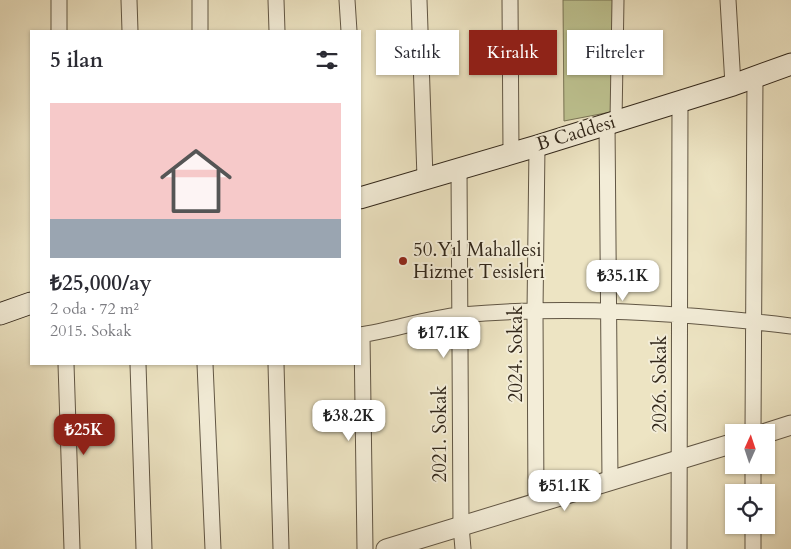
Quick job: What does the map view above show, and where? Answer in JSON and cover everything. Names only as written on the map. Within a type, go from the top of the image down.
[{"type":"main road","name":"B Caddesi","points":[[361,198],[511,152],[537,146],[733,85],[791,64]]},
{"type":"main road","points":[[0,314],[30,303]]},
{"type":"street","points":[[59,0],[59,30]]},
{"type":"street","points":[[129,0],[130,30]]},
{"type":"street","points":[[200,0],[200,30]]},
{"type":"street","points":[[276,0],[277,30]]},
{"type":"street","points":[[347,0],[348,30]]},
{"type":"street","points":[[419,0],[425,178]]},
{"type":"street","points":[[510,0],[511,152]]},
{"type":"street","points":[[610,480],[608,312],[612,122],[618,0]]},
{"type":"street","points":[[728,0],[733,85]]},
{"type":"street","points":[[753,424],[755,76]]},
{"type":"street","name":"2026. Sokak","points":[[679,549],[680,100]]},
{"type":"street","name":"2024. Sokak","points":[[536,503],[535,311],[537,146]]},
{"type":"street","name":"2021. Sokak","points":[[459,168],[461,526],[463,549]]},
{"type":"street","points":[[365,549],[361,335],[459,315],[535,311],[608,312],[680,316],[791,326]]},
{"type":"street","points":[[66,365],[72,549]]},
{"type":"street","points":[[138,365],[144,549]]},
{"type":"street","points":[[205,365],[213,549]]},
{"type":"street","points":[[276,365],[281,549]]},
{"type":"street","points":[[775,430],[791,425]]},
{"type":"street","points":[[386,549],[725,445]]},
{"type":"street","points":[[753,534],[753,549]]},
{"type":"green space","points":[[563,0],[613,0],[614,30],[567,30],[567,75],[615,75],[616,111],[564,121]]},
{"type":"place","name":"50.Yıl Mahallesi Hizmet Tesisleri","points":[[403,261]]}]
